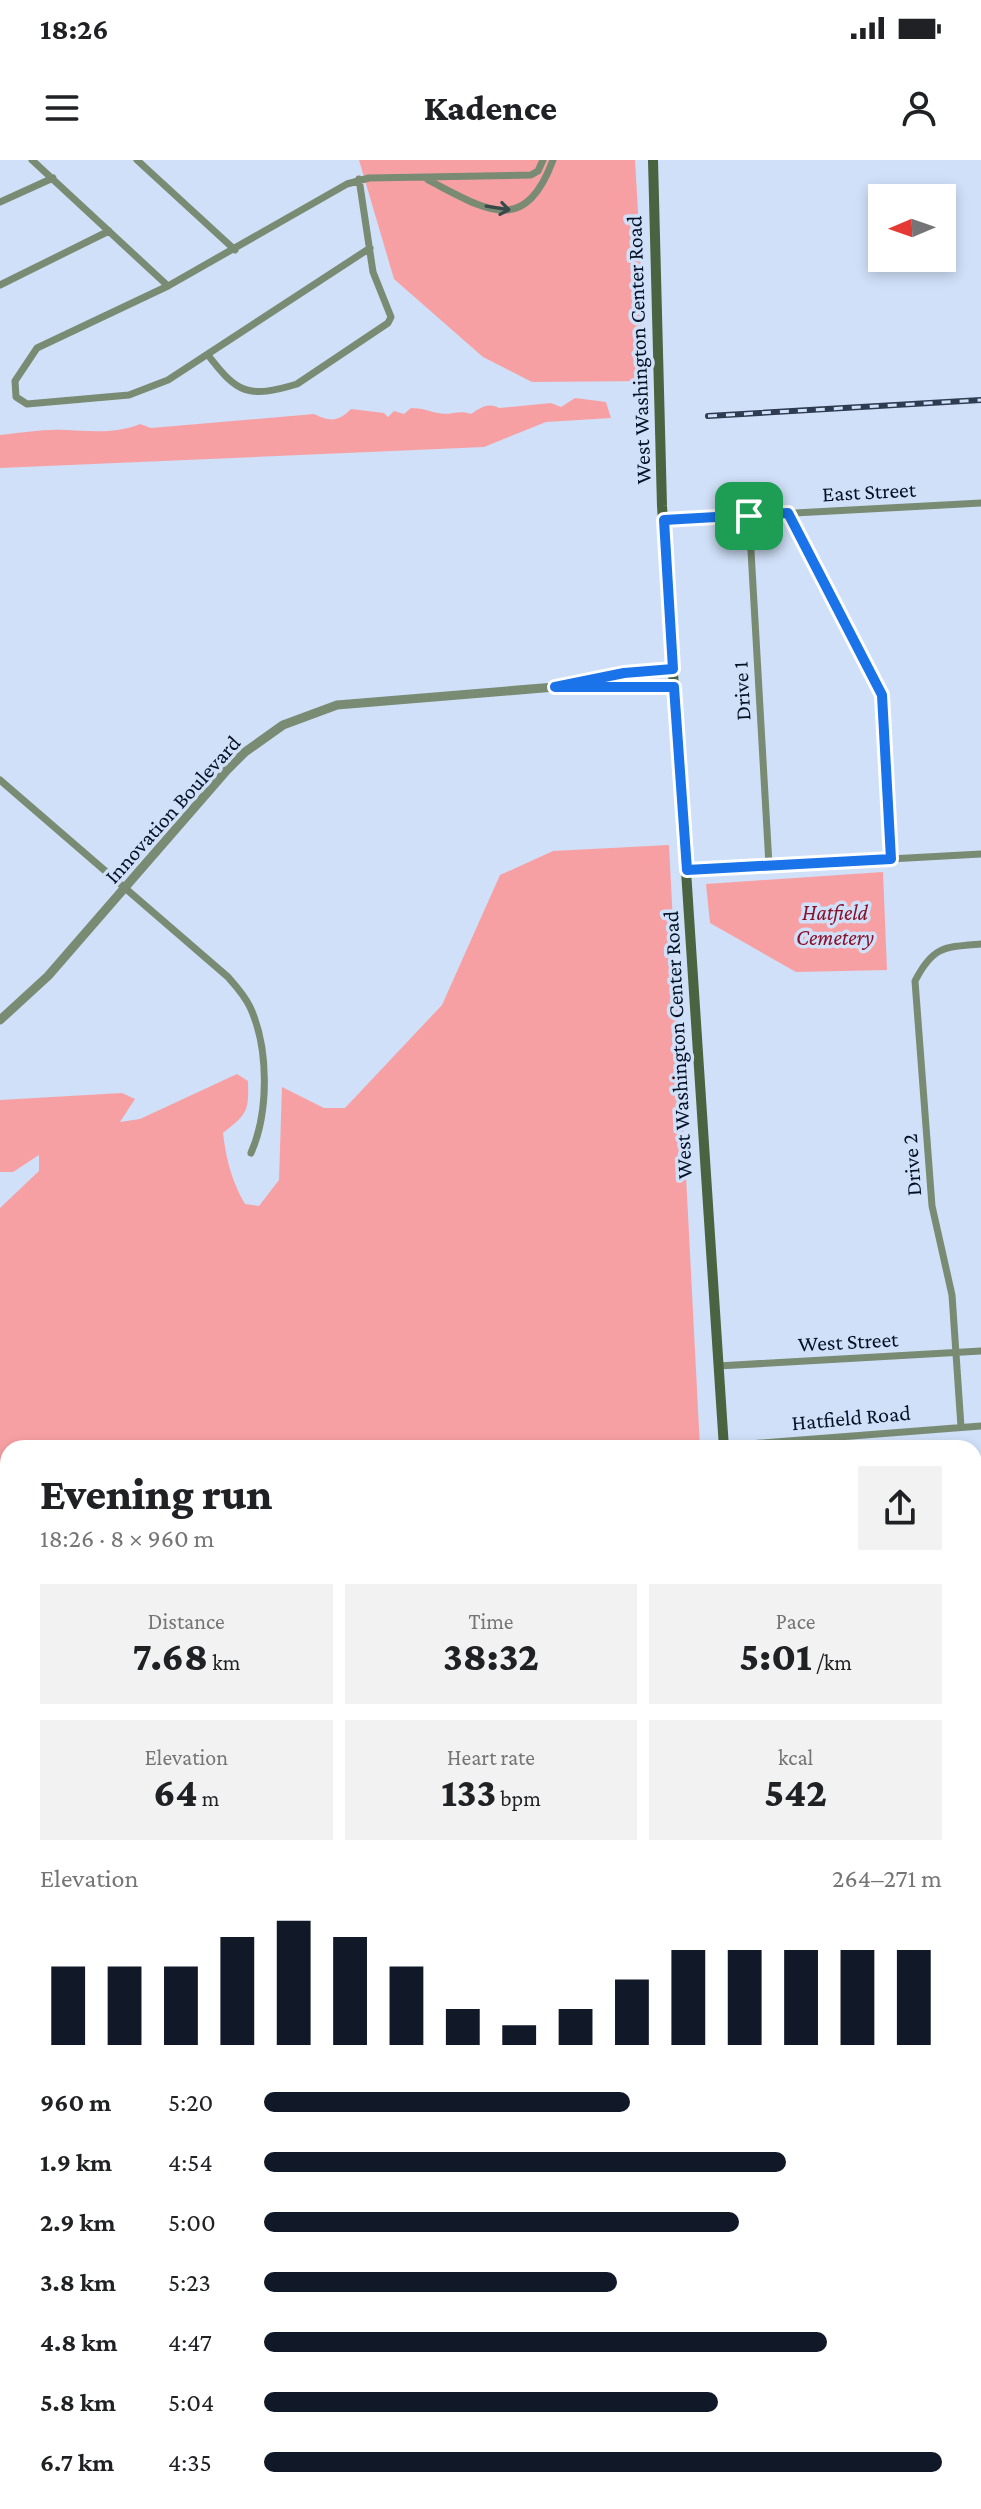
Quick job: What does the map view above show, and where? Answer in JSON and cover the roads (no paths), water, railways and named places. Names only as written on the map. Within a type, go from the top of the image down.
[{"type":"main road","name":"West Washington Center Road","points":[[653,160],[664,520],[723,1440]]},
{"type":"street","points":[[32,160],[168,286]]},
{"type":"street","points":[[137,160],[235,250]]},
{"type":"street","points":[[370,248],[168,380],[129,395],[27,404],[16,397],[15,381],[37,348],[168,286],[359,179],[531,175],[538,171],[543,160]]},
{"type":"street","points":[[426,179],[473,203],[506,211],[520,209],[546,180],[553,160]]},
{"type":"street","points":[[0,202],[53,178]]},
{"type":"street","points":[[208,355],[231,385],[240,390],[286,387],[382,329],[391,317],[376,286],[359,179]]},
{"type":"street","points":[[0,285],[109,231]]},
{"type":"street","name":"East Street","points":[[664,520],[981,503]]},
{"type":"street","points":[[788,513],[882,695],[891,859]]},
{"type":"street","name":"Drive 1","points":[[749,516],[769,865]]},
{"type":"street","name":"Innovation Boulevard","points":[[555,687],[624,673],[673,669]]},
{"type":"street","name":"Innovation Boulevard","points":[[0,1020],[33,993],[245,752],[283,725],[307,713],[370,701],[555,687],[674,687]]},
{"type":"street","points":[[0,780],[228,977],[248,1003],[260,1049],[263,1108],[261,1130],[251,1153]]},
{"type":"street","points":[[687,870],[981,854]]},
{"type":"street","name":"Drive 2","points":[[961,1427],[952,1295],[932,1206],[915,981],[926,960],[943,947],[981,944]]},
{"type":"street","name":"West Street","points":[[718,1366],[981,1351]]},
{"type":"street","name":"Hatfield Road","points":[[807,1440],[981,1426]]},
{"type":"railway","points":[[708,416],[981,400]]},
{"type":"park label","name":"Hatfield Cemetery","points":[[835,924]]}]
